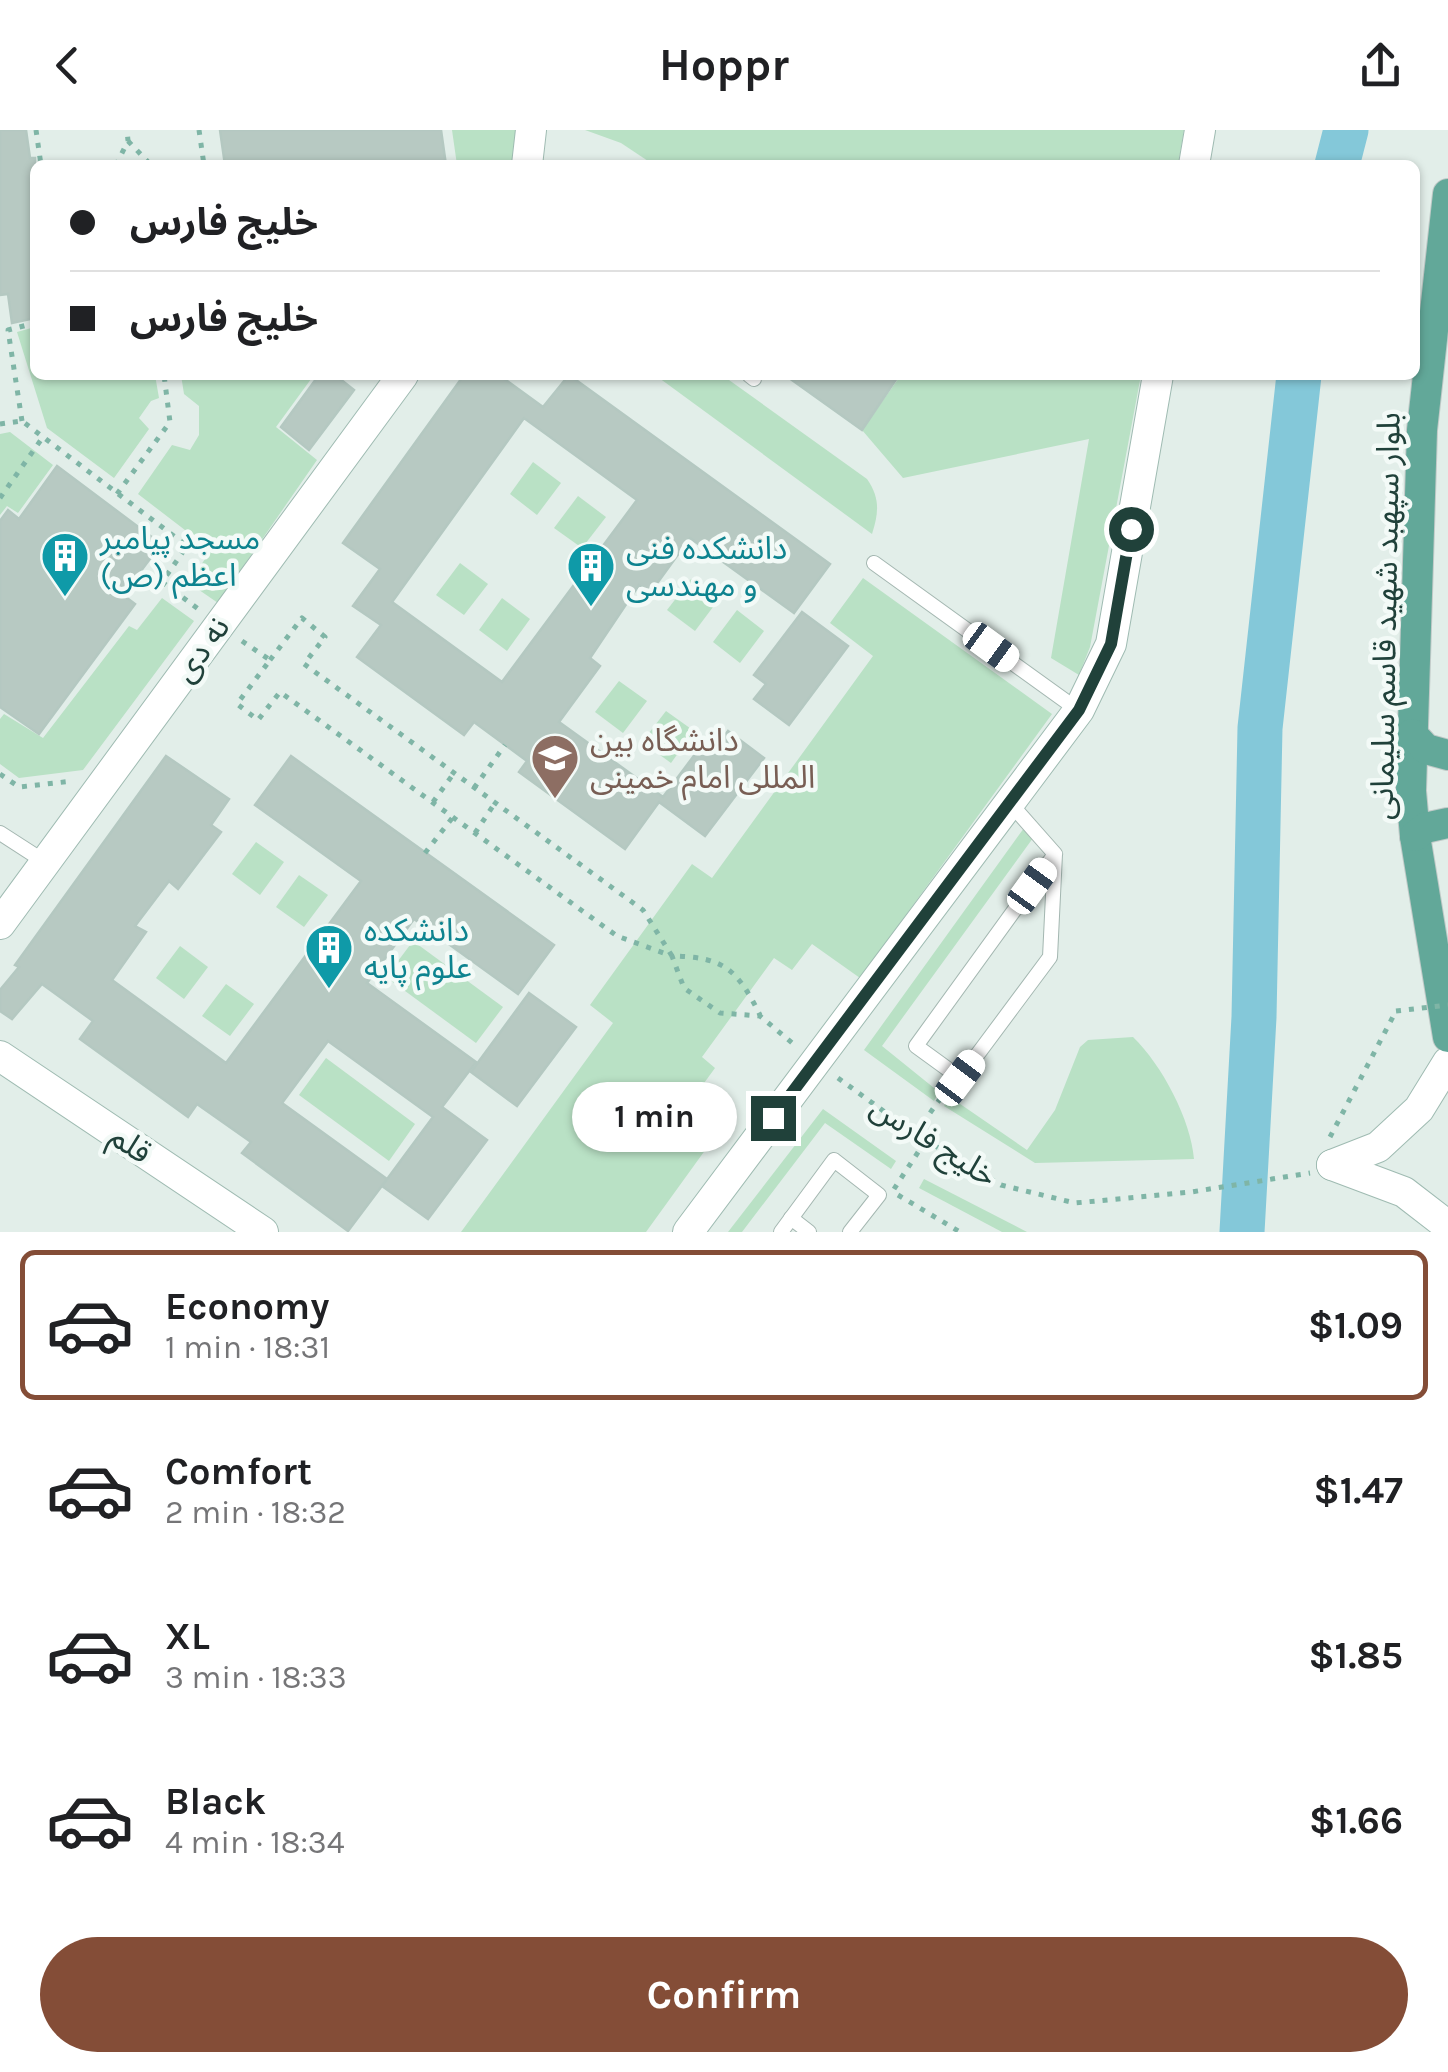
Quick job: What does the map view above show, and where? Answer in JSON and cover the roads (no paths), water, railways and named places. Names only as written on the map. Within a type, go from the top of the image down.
[{"type":"main road","name":"بلوار سپهبد شهید قاسم سلیمانی","points":[[1448,194],[1422,430],[1412,734],[1414,836],[1448,1037]]},
{"type":"main road","points":[[1412,734],[1426,749],[1448,755]]},
{"type":"main road","points":[[1414,836],[1448,822]]},
{"type":"street","points":[[528,160],[532,130]]},
{"type":"street","points":[[1195,160],[1200,130]]},
{"type":"street","name":"نه دی","points":[[0,924],[399,380]]},
{"type":"street","points":[[688,1232],[1079,710],[1111,644],[1157,380]]},
{"type":"street","name":"قلم","points":[[0,1056],[263,1232]]},
{"type":"street","points":[[1448,1062],[1420,1109],[1378,1147],[1332,1165],[1404,1192],[1448,1226]]},
{"type":"lane","points":[[874,563],[1079,710]]},
{"type":"lane","points":[[1010,803],[1056,854],[1050,957],[960,1078],[916,1046],[1056,854]]},
{"type":"lane","points":[[0,833],[45,862]]},
{"type":"lane","points":[[780,1232],[834,1160],[886,1193],[850,1232]]},
{"type":"lane","points":[[791,1218],[809,1232]]},
{"type":"waterway","points":[[1338,160],[1346,130]]},
{"type":"waterway","points":[[1242,1232],[1254,1017],[1260,728],[1298,380]]},
{"type":"place","name":"مسجد پیامبر اعظم (ص)","points":[[65,598]]},
{"type":"place","name":"دانشکده فنی و مهندسی","points":[[591,608]]},
{"type":"place","name":"دانشگاه بین المللی امام خمینی","points":[[555,800]]},
{"type":"place","name":"دانشکده علوم پایه","points":[[329,990]]}]
